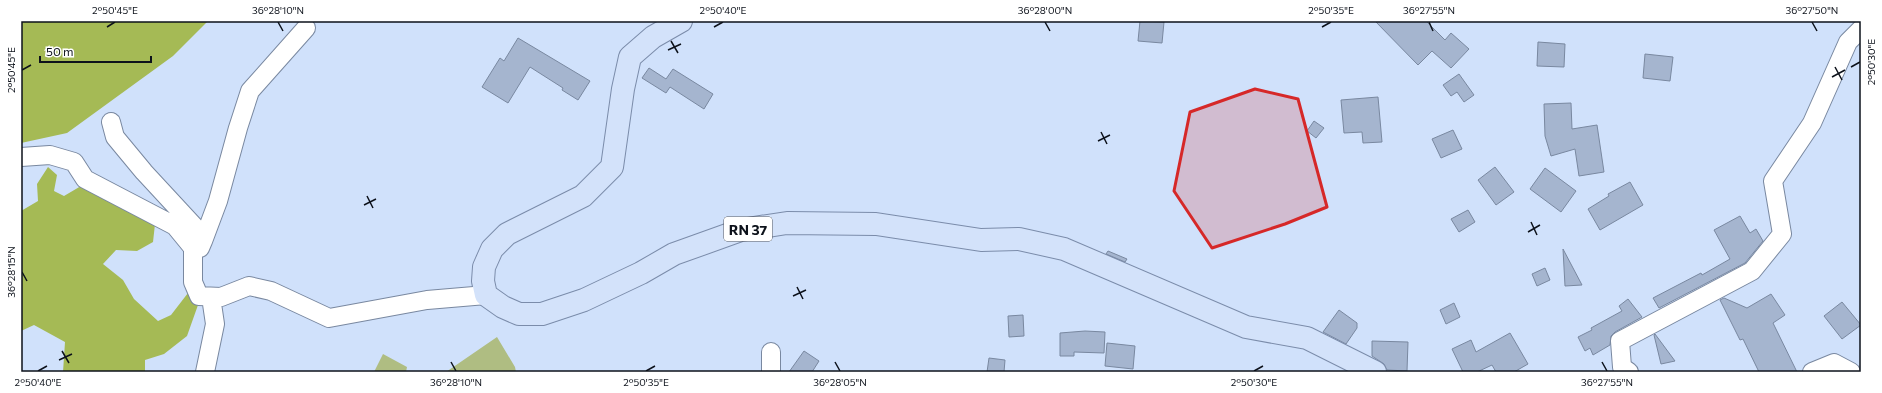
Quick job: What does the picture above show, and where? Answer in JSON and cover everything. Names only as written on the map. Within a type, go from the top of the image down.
[{"type":"main road","points":[[486,295],[483,281],[484,267],[492,249],[507,234],[583,196],[612,167],[623,89],[630,56],[653,37],[681,21]]},
{"type":"main road","name":"RN 37","points":[[486,295],[503,307],[519,314],[542,314],[584,300],[641,273],[674,254],[741,230],[787,223],[876,224],[981,240],[1019,239],[1064,249],[1246,327],[1307,338],[1375,372]]},
{"type":"street","points":[[193,266],[218,201],[250,91],[306,28]]},
{"type":"street","points":[[1629,372],[1622,367],[1620,341],[1752,271],[1782,234],[1773,182],[1812,124],[1848,42],[1861,29]]},
{"type":"street","points":[[111,122],[115,137],[144,172],[194,226],[203,241]]},
{"type":"street","points":[[21,157],[50,155],[74,162],[85,179],[175,226],[193,248],[193,282],[199,296],[221,297],[249,286],[271,291],[329,318],[427,300],[486,295]]},
{"type":"street","points":[[205,372],[215,324],[211,297]]},
{"type":"street","points":[[771,352],[771,372]]},
{"type":"street","points":[[1812,372],[1834,363],[1851,372]]},
{"type":"highlighted area","points":[[1255,89],[1298,99],[1327,207],[1285,224],[1212,248],[1174,191],[1190,112]]},
{"type":"green space","points":[[21,21],[208,21],[173,56],[67,133],[21,143]]},
{"type":"green space","points":[[48,167],[57,175],[54,191],[64,196],[81,186],[155,224],[153,242],[137,251],[116,250],[103,264],[123,280],[134,299],[158,321],[171,315],[188,293],[198,305],[187,336],[164,354],[145,360],[145,372],[63,372],[65,342],[34,325],[21,331],[21,211],[38,201],[37,184]]},
{"type":"green space","points":[[497,337],[515,367],[516,372],[446,372]]},
{"type":"green space","points":[[383,354],[407,367],[406,372],[374,372]]},
{"type":"building","points":[[1140,21],[1164,22],[1162,43],[1138,41]]},
{"type":"building","points":[[1375,21],[1426,21],[1445,40],[1451,33],[1469,49],[1451,68],[1432,51],[1418,65]]},
{"type":"building","points":[[518,38],[590,81],[578,100],[562,90],[563,88],[530,67],[508,103],[482,87],[500,58],[504,61]]},
{"type":"building","points":[[1538,42],[1565,44],[1564,67],[1537,66]]},
{"type":"building","points":[[1645,54],[1673,57],[1670,81],[1643,78]]},
{"type":"building","points":[[649,68],[666,79],[673,69],[713,94],[704,109],[670,87],[666,93],[642,78]]},
{"type":"building","points":[[1459,74],[1474,95],[1464,102],[1457,92],[1451,96],[1443,85]]},
{"type":"building","points":[[1378,97],[1382,142],[1363,143],[1362,132],[1344,133],[1341,100]]},
{"type":"building","points":[[1571,103],[1572,129],[1597,125],[1604,172],[1579,176],[1575,149],[1551,156],[1545,136],[1544,104]]},
{"type":"building","points":[[1314,121],[1324,128],[1316,138],[1307,131]]},
{"type":"building","points":[[1453,130],[1462,149],[1441,158],[1432,139]]},
{"type":"building","points":[[1495,167],[1514,192],[1496,205],[1478,180]]},
{"type":"building","points":[[1545,168],[1576,191],[1561,212],[1530,189]]},
{"type":"building","points":[[1630,182],[1643,205],[1600,230],[1588,209],[1609,196],[1608,194]]},
{"type":"building","points":[[1468,210],[1475,222],[1459,232],[1451,219]]},
{"type":"building","points":[[1740,216],[1750,233],[1756,229],[1763,241],[1745,263],[1659,308],[1653,298],[1701,273],[1702,275],[1730,259],[1714,230]]},
{"type":"building","points":[[1563,249],[1582,285],[1565,286]]},
{"type":"building","points":[[1108,251],[1127,259],[1125,262],[1106,254]]},
{"type":"building","points":[[1545,268],[1550,280],[1537,286],[1532,274]]},
{"type":"building","points":[[1771,294],[1785,315],[1773,323],[1797,372],[1759,372],[1743,339],[1740,340],[1720,300],[1724,298],[1747,308]]},
{"type":"building","points":[[1628,299],[1642,317],[1615,332],[1611,336],[1610,345],[1593,355],[1590,348],[1585,351],[1578,337],[1622,311],[1619,306]]},
{"type":"building","points":[[1842,302],[1861,325],[1842,339],[1824,316]]},
{"type":"building","points":[[1454,303],[1460,317],[1446,324],[1440,310]]},
{"type":"building","points":[[1339,310],[1357,323],[1357,328],[1346,344],[1323,332]]},
{"type":"building","points":[[1023,315],[1024,336],[1009,337],[1008,316]]},
{"type":"building","points":[[1085,331],[1105,332],[1104,353],[1074,352],[1074,356],[1060,356],[1060,333]]},
{"type":"building","points":[[1510,333],[1528,364],[1514,372],[1496,372],[1492,365],[1477,372],[1463,372],[1452,349],[1471,340],[1476,352]]},
{"type":"building","points":[[1655,334],[1675,361],[1661,364]]},
{"type":"building","points":[[1372,341],[1408,342],[1407,371],[1387,370],[1384,364],[1372,356]]},
{"type":"building","points":[[1107,343],[1135,346],[1133,369],[1105,366]]},
{"type":"building","points":[[804,351],[819,361],[812,372],[789,372]]},
{"type":"building","points":[[989,358],[1005,360],[1004,372],[987,372]]}]
